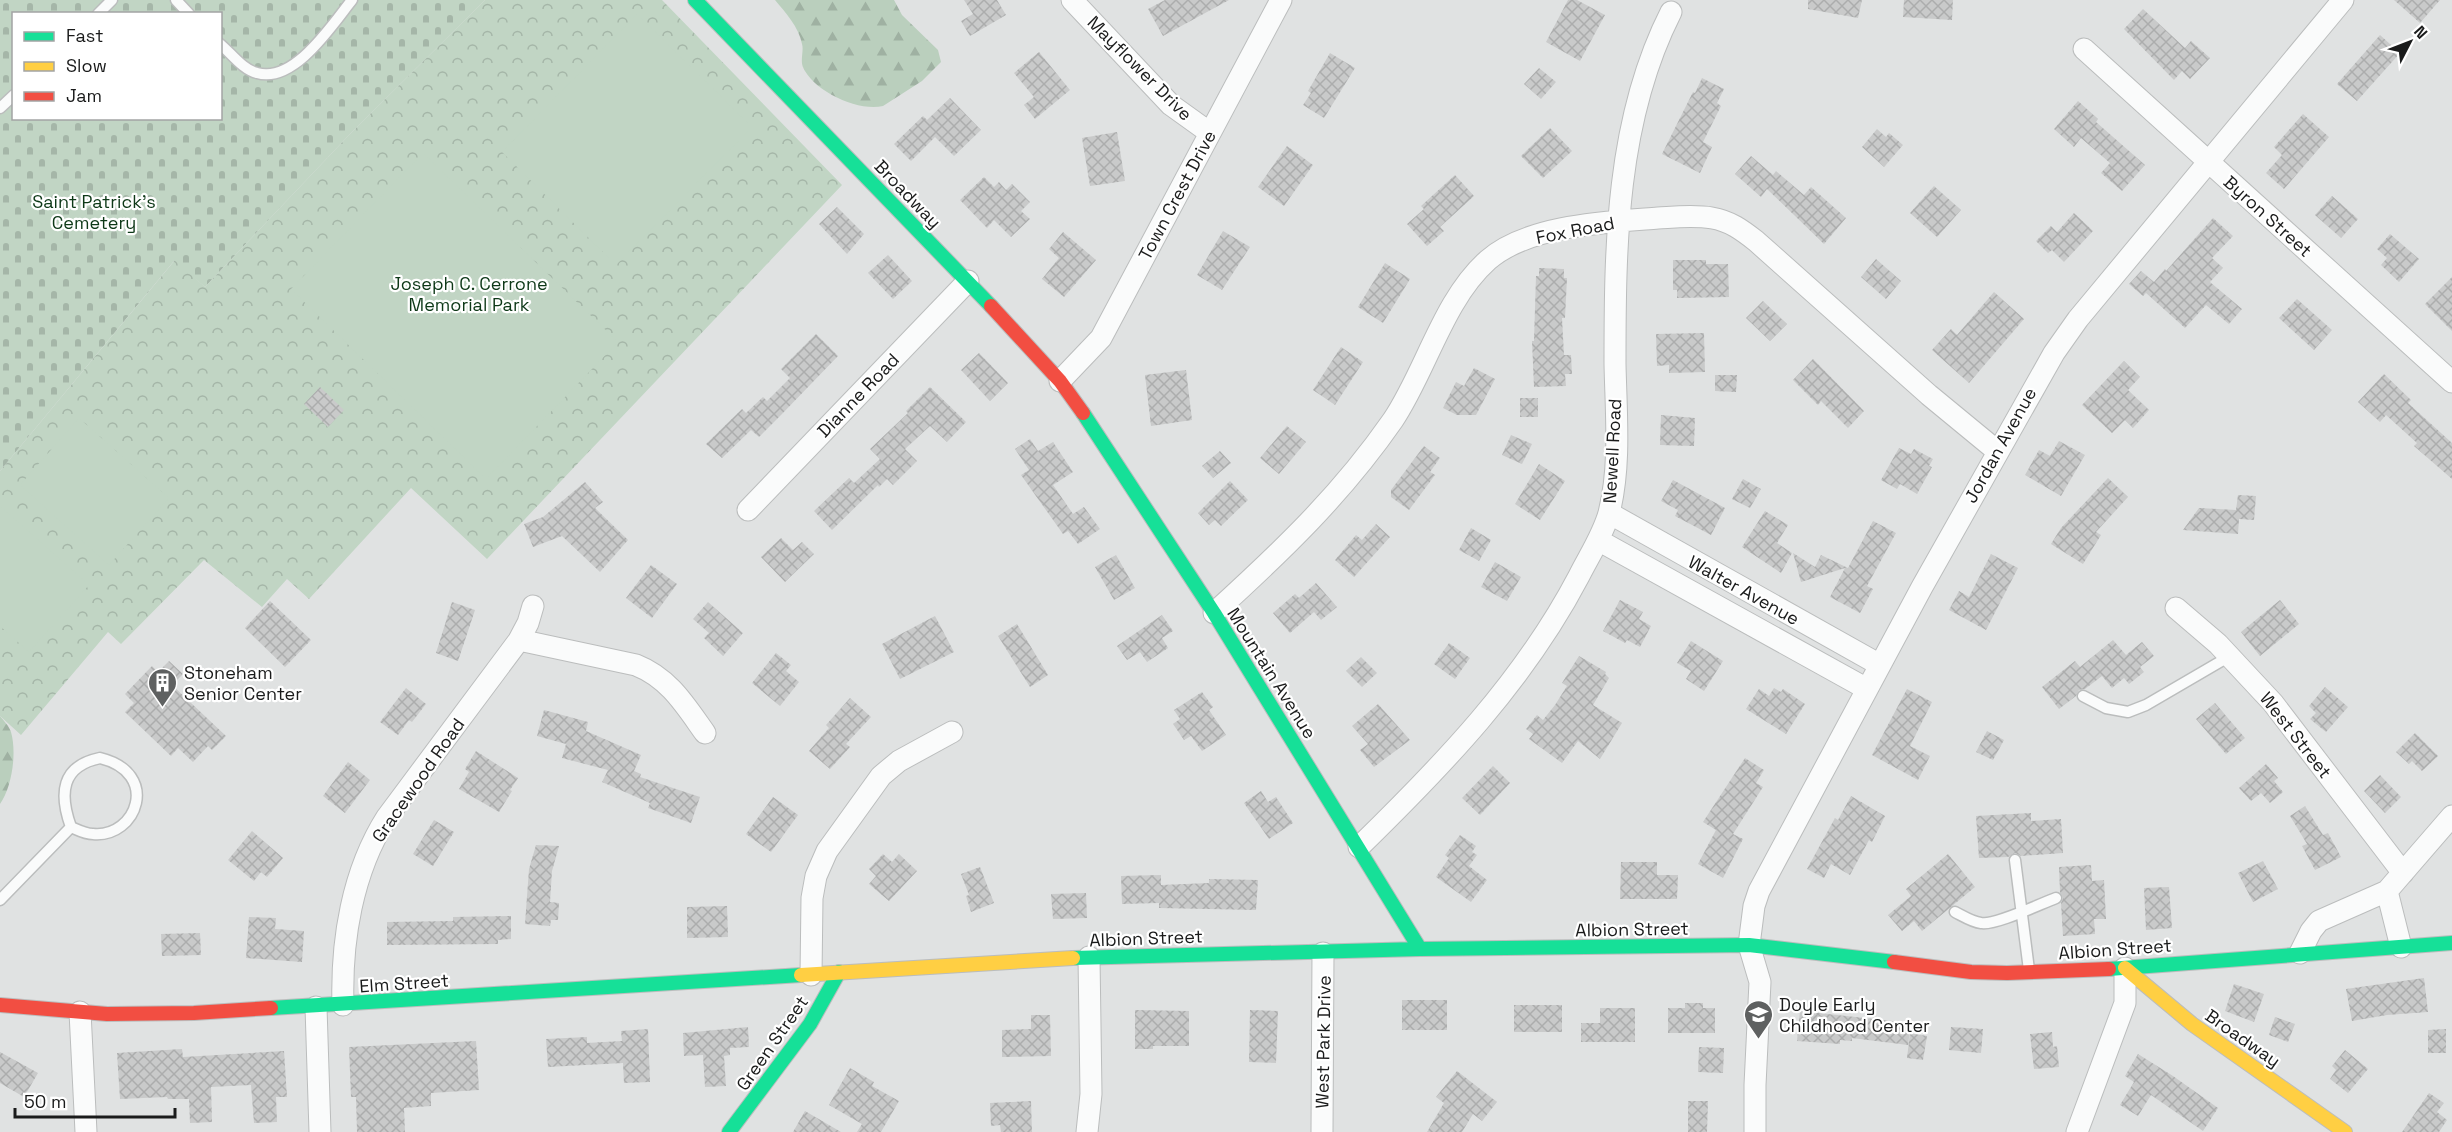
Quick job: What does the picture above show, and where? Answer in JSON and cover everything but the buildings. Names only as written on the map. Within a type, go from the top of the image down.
[{"type":"main road","name":"Broadway","points":[[694,0],[968,281],[1060,381],[1088,420]]},
{"type":"main road","name":"Mountain Avenue","points":[[1088,420],[1214,613],[1420,949]]},
{"type":"main road","name":"Albion Street","points":[[811,975],[1089,957],[1420,949],[1749,945],[1814,951],[1971,972],[2030,972],[2125,968],[2452,943]]},
{"type":"main road","name":"Broadway","points":[[2125,968],[2192,1024],[2345,1132]]},
{"type":"main road","name":"Green Street","points":[[729,1132],[810,1024],[839,972]]},
{"type":"main road","name":"Elm Street","points":[[0,1005],[135,1015],[316,1007],[811,975]]},
{"type":"street","name":"Mayflower Drive","points":[[1072,0],[1172,105],[1210,133]]},
{"type":"street","name":"Town Crest Drive","points":[[1060,381],[1101,338],[1281,0]]},
{"type":"street","name":"Jordan Avenue","points":[[1749,945],[1754,906],[1759,891],[2037,379],[2078,319],[2343,0]]},
{"type":"street","name":"Newell Road","points":[[1359,847],[1418,789],[1500,696],[1546,635],[1598,540],[1609,513],[1616,443],[1618,221],[1636,109],[1652,52],[1671,12]]},
{"type":"street","name":"Byron Street","points":[[2084,49],[2452,382]]},
{"type":"street","name":"Fox Road","points":[[1214,613],[1287,547],[1330,501],[1359,465],[1404,401],[1454,304],[1467,284],[1489,259],[1506,247],[1537,236],[1618,221],[1695,216],[1733,224],[1756,241],[1963,424],[1997,451]]},
{"type":"street","name":"Dianne Road","points":[[748,510],[968,281]]},
{"type":"street","name":"Walter Avenue","points":[[1609,513],[1880,665]]},
{"type":"street","name":"Walter Avenue","points":[[1598,540],[1867,689]]},
{"type":"street","name":"Gracewood Road","points":[[343,1005],[342,974],[348,928],[360,874],[374,840],[387,817],[519,640],[528,623],[533,606]]},
{"type":"street","name":"West Street","points":[[2176,608],[2199,626],[2230,656],[2272,703],[2403,873]]},
{"type":"street","points":[[519,640],[636,665],[649,670],[670,686],[705,733]]},
{"type":"street","points":[[811,975],[812,898],[816,876],[827,851],[885,772],[899,760],[952,732]]},
{"type":"street","points":[[2300,953],[2319,921],[2387,891],[2452,816]]},
{"type":"street","points":[[2387,891],[2401,946]]},
{"type":"street","points":[[1749,945],[1760,982],[1755,1132]]},
{"type":"street","name":"West Park Drive","points":[[1322,1132],[1323,952]]},
{"type":"street","points":[[1088,1132],[1091,1094],[1089,957]]},
{"type":"street","points":[[2077,1132],[2125,1003],[2125,968]]},
{"type":"street","points":[[316,1007],[320,1132]]},
{"type":"street","points":[[80,1012],[86,1132]]},
{"type":"lane","points":[[100,12],[112,0]]},
{"type":"lane","points":[[176,0],[187,12]]},
{"type":"lane","points":[[222,46],[250,71],[265,75],[280,73],[298,62],[352,0]]},
{"type":"lane","points":[[0,108],[12,96]]},
{"type":"lane","points":[[2084,696],[2106,708],[2128,712],[2146,705],[2230,656]]},
{"type":"lane","points":[[100,758],[114,762],[127,771],[136,783],[138,798],[135,808],[118,828],[94,835],[71,826],[66,814],[64,795],[65,786],[74,771],[93,759],[100,758]]},
{"type":"lane","points":[[0,900],[71,826]]},
{"type":"lane","points":[[2016,860],[2030,972]]},
{"type":"lane","points":[[1955,912],[1982,924],[2007,918],[2056,898]]},
{"type":"green space","name":"Saint Patrick's Cemetery","points":[[0,0],[485,0],[350,134],[205,287],[174,261],[0,471]]},
{"type":"green space","name":"Joseph C. Cerrone Memorial Park","points":[[485,0],[662,0],[842,185],[487,559],[411,488],[309,599],[287,579],[262,607],[204,560],[121,644],[108,632],[21,735],[0,716],[0,471],[175,260],[205,287],[350,134]]},
{"type":"green space","points":[[775,0],[894,0],[902,15],[938,50],[941,62],[922,81],[883,106],[861,106],[849,103],[826,91],[808,76],[802,64],[802,47],[798,32]]},
{"type":"green space","points":[[637,14],[752,127],[616,265],[502,152]]},
{"type":"green space","points":[[423,153],[618,342],[486,479],[291,289]]},
{"type":"green space","points":[[79,418],[169,498],[109,565],[20,485]]},
{"type":"green space","points":[[0,506],[89,585],[29,652],[0,626]]},
{"type":"green space","points":[[0,716],[10,730],[14,750],[8,789],[0,804]]},
{"type":"traffic: fast","points":[[695,0],[991,306]]},
{"type":"traffic: fast","points":[[1083,413],[1214,613],[1420,949]]},
{"type":"traffic: fast","points":[[2109,969],[2452,943]]},
{"type":"traffic: fast","points":[[1073,958],[1420,949],[1749,945],[1894,962]]},
{"type":"traffic: fast","points":[[729,1132],[810,1024],[839,972]]},
{"type":"traffic: fast","points":[[271,1008],[801,975]]},
{"type":"traffic: slow","points":[[801,975],[1073,958]]},
{"type":"traffic: slow","points":[[2125,968],[2192,1024],[2345,1132]]},
{"type":"traffic: jam","points":[[991,306],[1060,381],[1083,413]]},
{"type":"traffic: jam","points":[[1894,962],[1971,972],[2109,969]]},
{"type":"traffic: jam","points":[[0,1005],[107,1014],[194,1013],[271,1008]]},
{"type":"place","name":"Stoneham Senior Center","points":[[163,708]]},
{"type":"place","name":"Doyle Early Childhood Center","points":[[1758,1040]]}]
